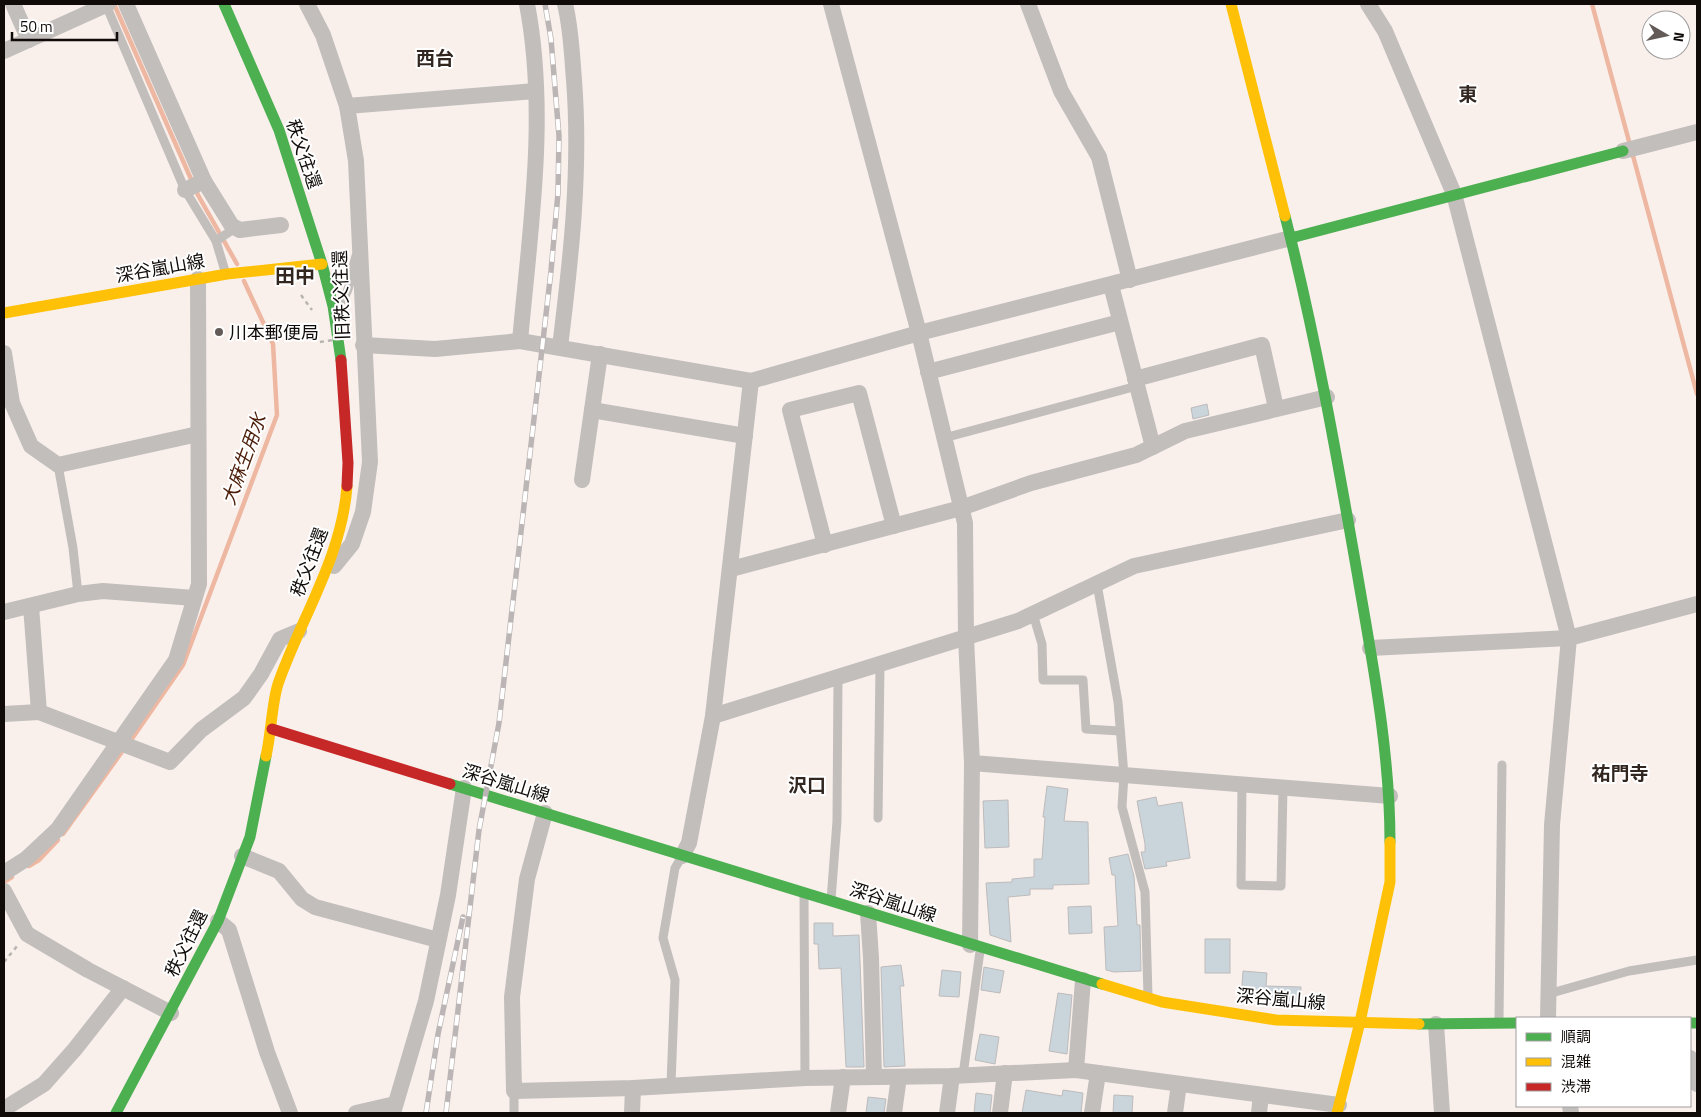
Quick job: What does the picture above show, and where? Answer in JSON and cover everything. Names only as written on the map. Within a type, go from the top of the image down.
[{"type":"main road","name":"秩父往還","points":[[116,1113],[218,921],[250,837],[272,730],[277,686],[322,580],[345,514],[348,463],[340,343],[333,306],[322,264],[278,130],[224,4]]},
{"type":"main road","points":[[1231,4],[1291,238],[1327,397],[1370,648],[1390,796],[1390,882],[1360,1022],[1338,1109]]},
{"type":"main road","points":[[1291,238],[1623,151]]},
{"type":"main road","name":"深谷嵐山線","points":[[4,313],[226,274],[322,264]]},
{"type":"main road","name":"深谷嵐山線","points":[[272,730],[975,947],[1162,1002],[1276,1020],[1436,1024],[1516,1022]]},
{"type":"street","points":[[13,4],[29,40]]},
{"type":"street","points":[[4,51],[107,4]]},
{"type":"street","points":[[126,4],[194,186],[232,226],[232,230],[281,225]]},
{"type":"street","name":"旧秩父往還","points":[[307,4],[323,35],[347,106],[356,161],[360,244],[358,341],[370,462],[363,512],[352,544],[322,580]]},
{"type":"street","points":[[520,340],[536,156],[532,29],[527,4]]},
{"type":"street","points":[[560,347],[570,267],[578,172],[576,107],[565,4]]},
{"type":"street","points":[[831,4],[919,332],[965,523],[966,638],[972,763],[975,947]]},
{"type":"street","points":[[1028,4],[1061,91],[1099,157],[1130,280]]},
{"type":"street","points":[[1368,4],[1385,31],[1454,194],[1569,638],[1552,825],[1548,1017]]},
{"type":"street","points":[[347,106],[535,91]]},
{"type":"street","points":[[1623,151],[1697,132]]},
{"type":"street","points":[[358,341],[434,349],[520,340],[751,381],[919,332],[1291,238]]},
{"type":"street","points":[[4,873],[26,859],[58,829],[176,660],[198,584],[198,279]]},
{"type":"street","points":[[1110,285],[1153,447]]},
{"type":"street","points":[[928,372],[1120,322]]},
{"type":"street","points":[[1136,382],[1262,345],[1276,408]]},
{"type":"street","points":[[4,354],[12,403],[31,446],[58,465],[198,434]]},
{"type":"street","points":[[582,480],[600,354]]},
{"type":"street","points":[[682,856],[689,843],[713,716],[751,381]]},
{"type":"street","points":[[825,545],[790,410],[859,393],[894,526]]},
{"type":"street","points":[[731,569],[961,508],[1031,483],[1136,456],[1185,431],[1327,397]]},
{"type":"street","points":[[592,410],[745,436]]},
{"type":"street","points":[[713,716],[966,638],[1033,614],[1134,566],[1348,520]]},
{"type":"street","points":[[4,612],[78,594],[104,591],[194,598]]},
{"type":"street","points":[[1370,648],[1569,638],[1697,604]]},
{"type":"street","points":[[31,606],[40,712]]},
{"type":"street","points":[[4,714],[40,712],[170,762],[202,730],[244,698],[261,674],[280,639],[299,631]]},
{"type":"street","points":[[972,763],[1390,796]]},
{"type":"street","points":[[356,1113],[394,1109],[426,1001],[464,788]]},
{"type":"street","points":[[545,813],[527,879],[512,997],[514,1091],[633,1088],[671,1084],[805,1078],[957,1076],[1076,1070],[1262,1095],[1338,1109]]},
{"type":"street","points":[[242,856],[279,871],[302,900],[315,906],[438,940]]},
{"type":"street","points":[[4,892],[27,934],[123,988],[171,1012]]},
{"type":"street","points":[[868,913],[872,958],[874,1077]]},
{"type":"street","points":[[218,921],[228,930],[267,1052],[290,1113]]},
{"type":"street","points":[[1076,1070],[1083,980]]},
{"type":"street","points":[[4,1109],[44,1084],[75,1050],[123,988]]},
{"type":"street","points":[[1436,1024],[1442,1113]]},
{"type":"street","points":[[1691,1062],[1697,1084]]},
{"type":"street","points":[[1000,1113],[1005,1073]]},
{"type":"street","points":[[1092,1113],[1098,1073]]},
{"type":"street","points":[[947,1113],[957,1076]]},
{"type":"street","points":[[838,1113],[843,1077]]},
{"type":"street","points":[[894,1113],[899,1077]]},
{"type":"street","points":[[1175,1113],[1179,1084]]},
{"type":"street","points":[[632,1113],[633,1088]]},
{"type":"street","points":[[1259,1113],[1262,1095]]},
{"type":"lane","points":[[107,4],[218,240],[226,274]]},
{"type":"lane","points":[[218,240],[232,230]]},
{"type":"lane","points":[[333,306],[342,302],[347,293],[360,244]]},
{"type":"lane","points":[[944,438],[1136,382]]},
{"type":"lane","points":[[58,465],[73,548],[78,594]]},
{"type":"lane","points":[[1097,584],[1118,702],[1124,775],[1122,807],[1144,892],[1148,998]]},
{"type":"lane","points":[[1033,614],[1042,644],[1043,680],[1083,680],[1086,729],[1120,731]]},
{"type":"lane","points":[[878,818],[880,664]]},
{"type":"lane","points":[[831,901],[836,821],[838,678]]},
{"type":"lane","points":[[1499,1023],[1502,765]]},
{"type":"lane","points":[[1242,784],[1241,885],[1281,886],[1283,788]]},
{"type":"lane","points":[[671,1084],[674,980],[663,938],[675,868],[682,856]]},
{"type":"lane","points":[[804,893],[805,1078]]},
{"type":"lane","points":[[957,1076],[975,947]]},
{"type":"lane","points":[[1548,994],[1628,971],[1697,960]]},
{"type":"lane","points":[[514,1091],[514,1113]]},
{"type":"path","points":[[320,342],[358,341]]},
{"type":"path","points":[[4,962],[27,934]]},
{"type":"building","points":[[1207,404],[1209,415],[1193,419],[1191,408]]},
{"type":"building","points":[[1047,786],[1068,789],[1064,821],[1088,822],[1089,884],[1053,885],[1053,889],[1030,889],[1030,895],[1008,897],[1011,942],[990,935],[986,883],[1012,882],[1012,879],[1034,877],[1034,859],[1042,859],[1045,817],[1043,817]]},
{"type":"building","points":[[1156,797],[1158,806],[1182,802],[1190,858],[1166,862],[1167,866],[1145,869],[1141,852],[1145,852],[1145,844],[1137,801]]},
{"type":"building","points":[[1008,800],[1009,847],[985,848],[983,801]]},
{"type":"building","points":[[1128,854],[1134,876],[1137,925],[1140,925],[1141,971],[1114,972],[1106,970],[1104,927],[1118,926],[1115,875],[1112,875],[1109,858]]},
{"type":"building","points":[[1091,906],[1092,933],[1069,934],[1068,907]]},
{"type":"building","points":[[814,923],[833,923],[833,936],[859,935],[864,1067],[846,1067],[841,968],[819,969],[818,944],[814,944]]},
{"type":"building","points":[[1205,939],[1230,939],[1230,973],[1205,973]]},
{"type":"building","points":[[901,965],[904,986],[900,986],[905,1066],[884,1067],[881,967]]},
{"type":"building","points":[[984,967],[1004,971],[1000,993],[981,990]]},
{"type":"building","points":[[942,970],[961,972],[959,997],[939,996]]},
{"type":"building","points":[[1243,971],[1267,973],[1266,986],[1301,987],[1300,1006],[1277,1005],[1241,999]]},
{"type":"building","points":[[1058,993],[1072,995],[1067,1054],[1049,1051]]},
{"type":"building","points":[[980,1034],[999,1037],[995,1064],[975,1060]]},
{"type":"building","points":[[1026,1090],[1062,1096],[1063,1090],[1083,1093],[1081,1113],[1022,1113]]},
{"type":"building","points":[[976,1093],[992,1095],[990,1113],[974,1113]]},
{"type":"building","points":[[1114,1095],[1133,1096],[1132,1113],[1113,1113]]},
{"type":"building","points":[[868,1097],[886,1099],[884,1113],[866,1113]]},
{"type":"waterway","name":"大麻生用水","points":[[114,4],[198,195],[237,264]]},
{"type":"waterway","points":[[1592,4],[1630,145]]},
{"type":"waterway","points":[[1632,152],[1697,394]]},
{"type":"waterway","name":"大麻生用水","points":[[129,743],[183,665],[277,415],[273,344],[244,281]]},
{"type":"waterway","name":"大麻生用水","points":[[63,834],[124,749]]},
{"type":"waterway","name":"大麻生用水","points":[[29,866],[39,860],[58,840]]},
{"type":"waterway","name":"大麻生用水","points":[[4,882],[12,877]]},
{"type":"railway","points":[[446,1113],[479,830],[499,723],[551,271],[558,193],[559,136],[551,39],[545,4]]},
{"type":"railway","points":[[426,1113],[438,1034],[463,917]]},
{"type":"traffic: fast","points":[[224,4],[279,130],[322,264],[333,306],[341,360]]},
{"type":"traffic: fast","points":[[1291,238],[1623,151]]},
{"type":"traffic: fast","points":[[1285,216],[1306,304],[1324,393],[1368,639],[1384,740],[1390,842]]},
{"type":"traffic: fast","points":[[116,1113],[218,921],[250,837],[266,756]]},
{"type":"traffic: fast","points":[[450,784],[1102,984]]},
{"type":"traffic: fast","points":[[1419,1024],[1516,1023]]},
{"type":"traffic: fast","points":[[1691,1023],[1697,1023]]},
{"type":"traffic: slow","points":[[1231,4],[1285,216]]},
{"type":"traffic: slow","points":[[4,313],[227,274],[322,264]]},
{"type":"traffic: slow","points":[[266,756],[278,684],[329,562],[344,512],[347,486]]},
{"type":"traffic: slow","points":[[1337,1113],[1360,1022],[1390,882],[1390,842]]},
{"type":"traffic: slow","points":[[1102,984],[1162,1002],[1276,1020],[1419,1024]]},
{"type":"traffic: jam","points":[[341,360],[348,463],[347,486]]},
{"type":"traffic: jam","points":[[272,729],[450,784]]},
{"type":"place","name":"川本郵便局","points":[[219,332]]},
{"type":"district","name":"西台","points":[[435,57]]},
{"type":"district","name":"東","points":[[1468,93]]},
{"type":"district","name":"田中","points":[[295,275]]},
{"type":"district","name":"祐門寺","points":[[1620,772]]},
{"type":"district","name":"沢口","points":[[807,784]]}]
